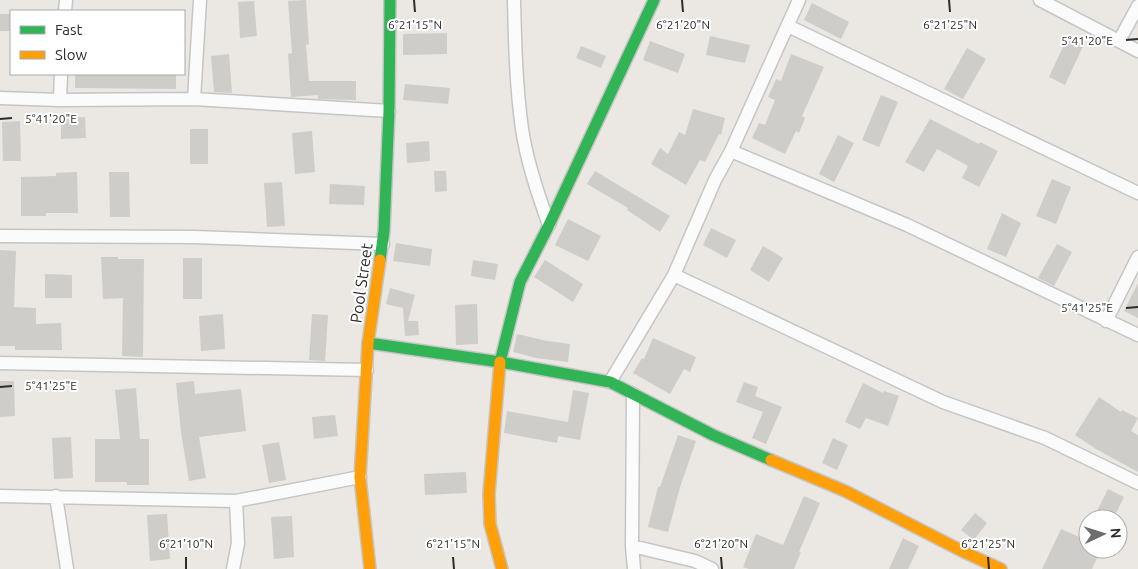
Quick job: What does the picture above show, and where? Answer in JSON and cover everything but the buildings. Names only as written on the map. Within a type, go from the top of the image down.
[{"type":"street","points":[[194,99],[200,0]]},
{"type":"street","name":"Pool Street","points":[[370,569],[360,477],[368,343],[383,244],[390,112],[390,0]]},
{"type":"street","points":[[514,0],[516,77],[522,131],[536,189],[549,225]]},
{"type":"street","points":[[502,569],[490,524],[489,494],[500,362],[520,282],[549,225],[654,0]]},
{"type":"street","points":[[610,382],[674,275],[799,0]]},
{"type":"street","points":[[1040,0],[1138,51]]},
{"type":"street","points":[[1119,41],[1138,6]]},
{"type":"street","points":[[788,26],[1138,193]]},
{"type":"street","points":[[60,100],[61,75]]},
{"type":"street","points":[[0,98],[60,100],[194,99],[390,112]]},
{"type":"street","points":[[731,151],[907,225],[1138,335]]},
{"type":"street","points":[[0,236],[194,236],[383,244]]},
{"type":"street","points":[[1106,321],[1138,257]]},
{"type":"street","points":[[674,275],[944,402],[1045,438],[1138,483]]},
{"type":"street","points":[[368,343],[500,362],[610,382],[713,435],[845,491],[1001,569]]},
{"type":"street","points":[[0,363],[366,370]]},
{"type":"street","points":[[633,394],[632,546],[634,569]]},
{"type":"street","points":[[0,496],[236,501],[360,477]]},
{"type":"street","points":[[56,496],[67,569]]},
{"type":"street","points":[[233,569],[238,543],[236,501]]},
{"type":"street","points":[[632,546],[695,561],[712,569]]},
{"type":"traffic: fast","points":[[380,260],[384,231],[389,111],[390,0]]},
{"type":"traffic: fast","points":[[500,362],[520,282],[549,225],[654,0]]},
{"type":"traffic: fast","points":[[368,343],[500,362],[610,382],[713,435],[771,460]]},
{"type":"traffic: slow","points":[[370,569],[360,477],[368,343],[380,260]]},
{"type":"traffic: slow","points":[[500,362],[489,494],[490,524],[502,569]]},
{"type":"traffic: slow","points":[[771,460],[845,491],[1001,569]]}]
